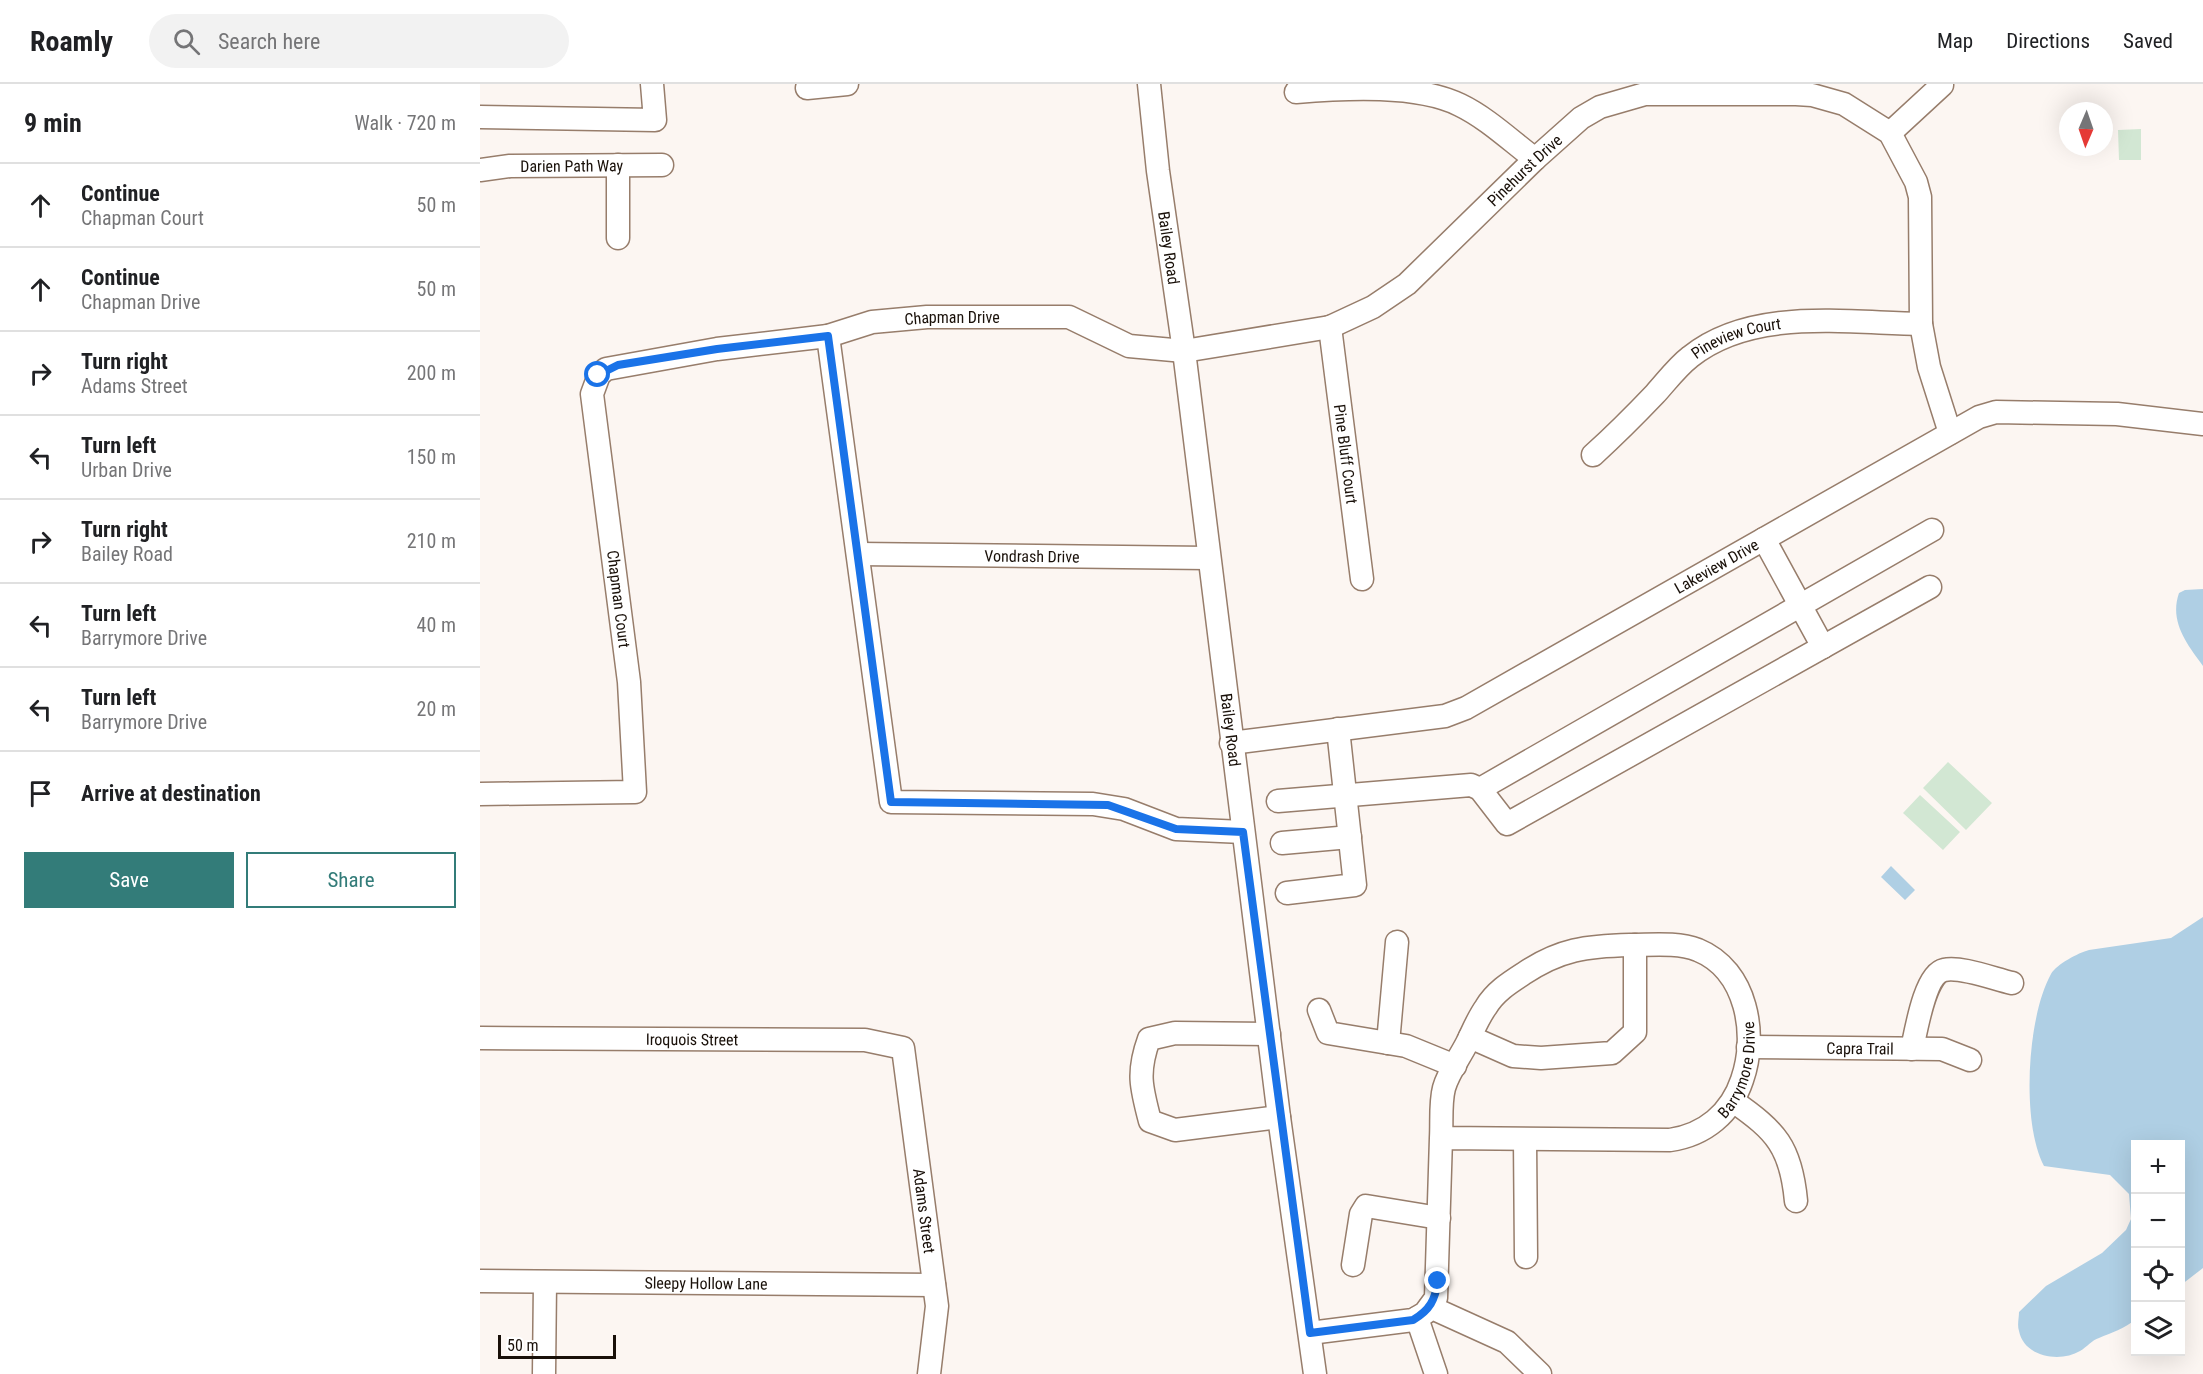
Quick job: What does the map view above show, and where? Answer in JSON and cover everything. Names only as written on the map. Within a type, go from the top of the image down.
[{"type":"street","points":[[480,117],[655,120],[652,84]]},
{"type":"street","points":[[807,88],[847,84]]},
{"type":"street","name":"Bailey Road","points":[[1149,84],[1158,171],[1184,351],[1279,1117],[1315,1374]]},
{"type":"street","points":[[1890,133],[1942,85]]},
{"type":"street","points":[[1296,92],[1407,91],[1439,96],[1473,111],[1535,159]]},
{"type":"street","name":"Pinehurst Drive","points":[[1184,351],[1330,327],[1373,307],[1407,284],[1535,159],[1581,118],[1600,107],[1624,98],[1657,93],[1812,95],[1844,104],[1890,133],[1911,172],[1920,197],[1921,324],[1929,368],[1950,433]]},
{"type":"street","points":[[618,165],[618,238]]},
{"type":"street","name":"Darien Path Way","points":[[480,170],[510,166],[662,165]]},
{"type":"street","name":"Chapman Drive","points":[[717,349],[828,336],[872,322],[927,317],[1059,316],[1079,320],[1114,341],[1129,346],[1184,351]]},
{"type":"street","name":"Pineview Court","points":[[1593,454],[1633,417],[1690,357],[1731,333],[1751,327],[1786,322],[1921,324]]},
{"type":"street","name":"Pine Bluff Court","points":[[1330,327],[1362,579]]},
{"type":"street","points":[[828,336],[891,802],[1108,805],[1176,829],[1243,832]]},
{"type":"street","name":"Chapman Court","points":[[480,794],[635,792],[629,682],[592,394],[598,375],[606,369],[717,349]]},
{"type":"street","name":"Lakeview Drive","points":[[1231,743],[1445,716],[1466,708],[1979,417],[1996,412],[2117,414],[2203,424]]},
{"type":"street","points":[[1480,789],[1932,530]]},
{"type":"street","points":[[1764,539],[1822,647]]},
{"type":"street","name":"Vondrash Drive","points":[[858,554],[1208,558]]},
{"type":"street","points":[[1278,801],[1471,785],[1480,789],[1507,824],[1930,587]]},
{"type":"street","points":[[1287,893],[1355,885],[1338,729]]},
{"type":"street","points":[[1282,843],[1350,837]]},
{"type":"street","points":[[1388,1043],[1397,942]]},
{"type":"street","points":[[1470,1037],[1513,1056],[1541,1058],[1612,1053],[1635,1032],[1635,945]]},
{"type":"street","name":"Barrymore Drive","points":[[1423,1312],[1436,1298],[1438,1281],[1441,1138],[1444,1088],[1486,1006],[1506,984],[1560,952],[1635,945],[1689,948],[1711,957],[1736,980],[1741,993],[1748,1047],[1746,1067],[1730,1108],[1707,1127],[1682,1138],[1526,1140],[1441,1138]]},
{"type":"street","points":[[1912,1048],[1928,987],[1933,976],[1941,970],[1954,969],[2012,983]]},
{"type":"street","points":[[1319,1010],[1329,1034],[1406,1046],[1455,1066]]},
{"type":"street","points":[[1269,1034],[1175,1033],[1149,1039],[1140,1063],[1143,1096],[1150,1121],[1175,1130],[1279,1117]]},
{"type":"street","name":"Iroquois Street","points":[[480,1038],[865,1040],[903,1048]]},
{"type":"street","name":"Capra Trail","points":[[1748,1047],[1942,1049],[1970,1060]]},
{"type":"street","name":"Adams Street","points":[[903,1048],[934,1284],[936,1328],[929,1374]]},
{"type":"street","points":[[1733,1101],[1764,1122],[1780,1139],[1788,1159],[1797,1200]]},
{"type":"street","points":[[1526,1140],[1526,1257]]},
{"type":"street","points":[[1353,1265],[1361,1214],[1366,1206],[1440,1218]]},
{"type":"street","name":"Sleepy Hollow Lane","points":[[480,1281],[934,1284]]},
{"type":"street","points":[[544,1374],[545,1282]]},
{"type":"street","points":[[1423,1312],[1436,1374]]},
{"type":"street","points":[[1310,1333],[1397,1324],[1423,1312],[1507,1342],[1540,1374]]},
{"type":"green space","points":[[2141,129],[2141,160],[2119,160],[2118,130]]},
{"type":"green space","points":[[1948,762],[1992,803],[1966,830],[1923,788]]},
{"type":"green space","points":[[1920,795],[1960,832],[1943,850],[1903,813]]},
{"type":"water","points":[[2203,589],[2203,666],[2181,632],[2176,614],[2179,593],[2185,590]]},
{"type":"water","points":[[1891,866],[1915,890],[1905,900],[1881,877]]},
{"type":"water","points":[[2203,917],[2203,1268],[2185,1282],[2185,1140],[2131,1140],[2131,1219],[2129,1194],[2110,1175],[2044,1166],[2032,1124],[2030,1098],[2032,1042],[2043,993],[2054,970],[2089,950],[2171,938]]},
{"type":"water","points":[[2131,1219],[2131,1322],[2096,1339],[2072,1355],[2053,1357],[2035,1352],[2028,1347],[2022,1340],[2018,1329],[2019,1312],[2046,1286],[2102,1253],[2126,1230]]},
{"type":"route","points":[[598,375],[618,365],[717,349],[828,336],[891,802],[1108,805],[1176,829],[1243,832],[1279,1117],[1310,1333],[1397,1324],[1413,1320],[1425,1313],[1436,1298],[1438,1281]]}]
